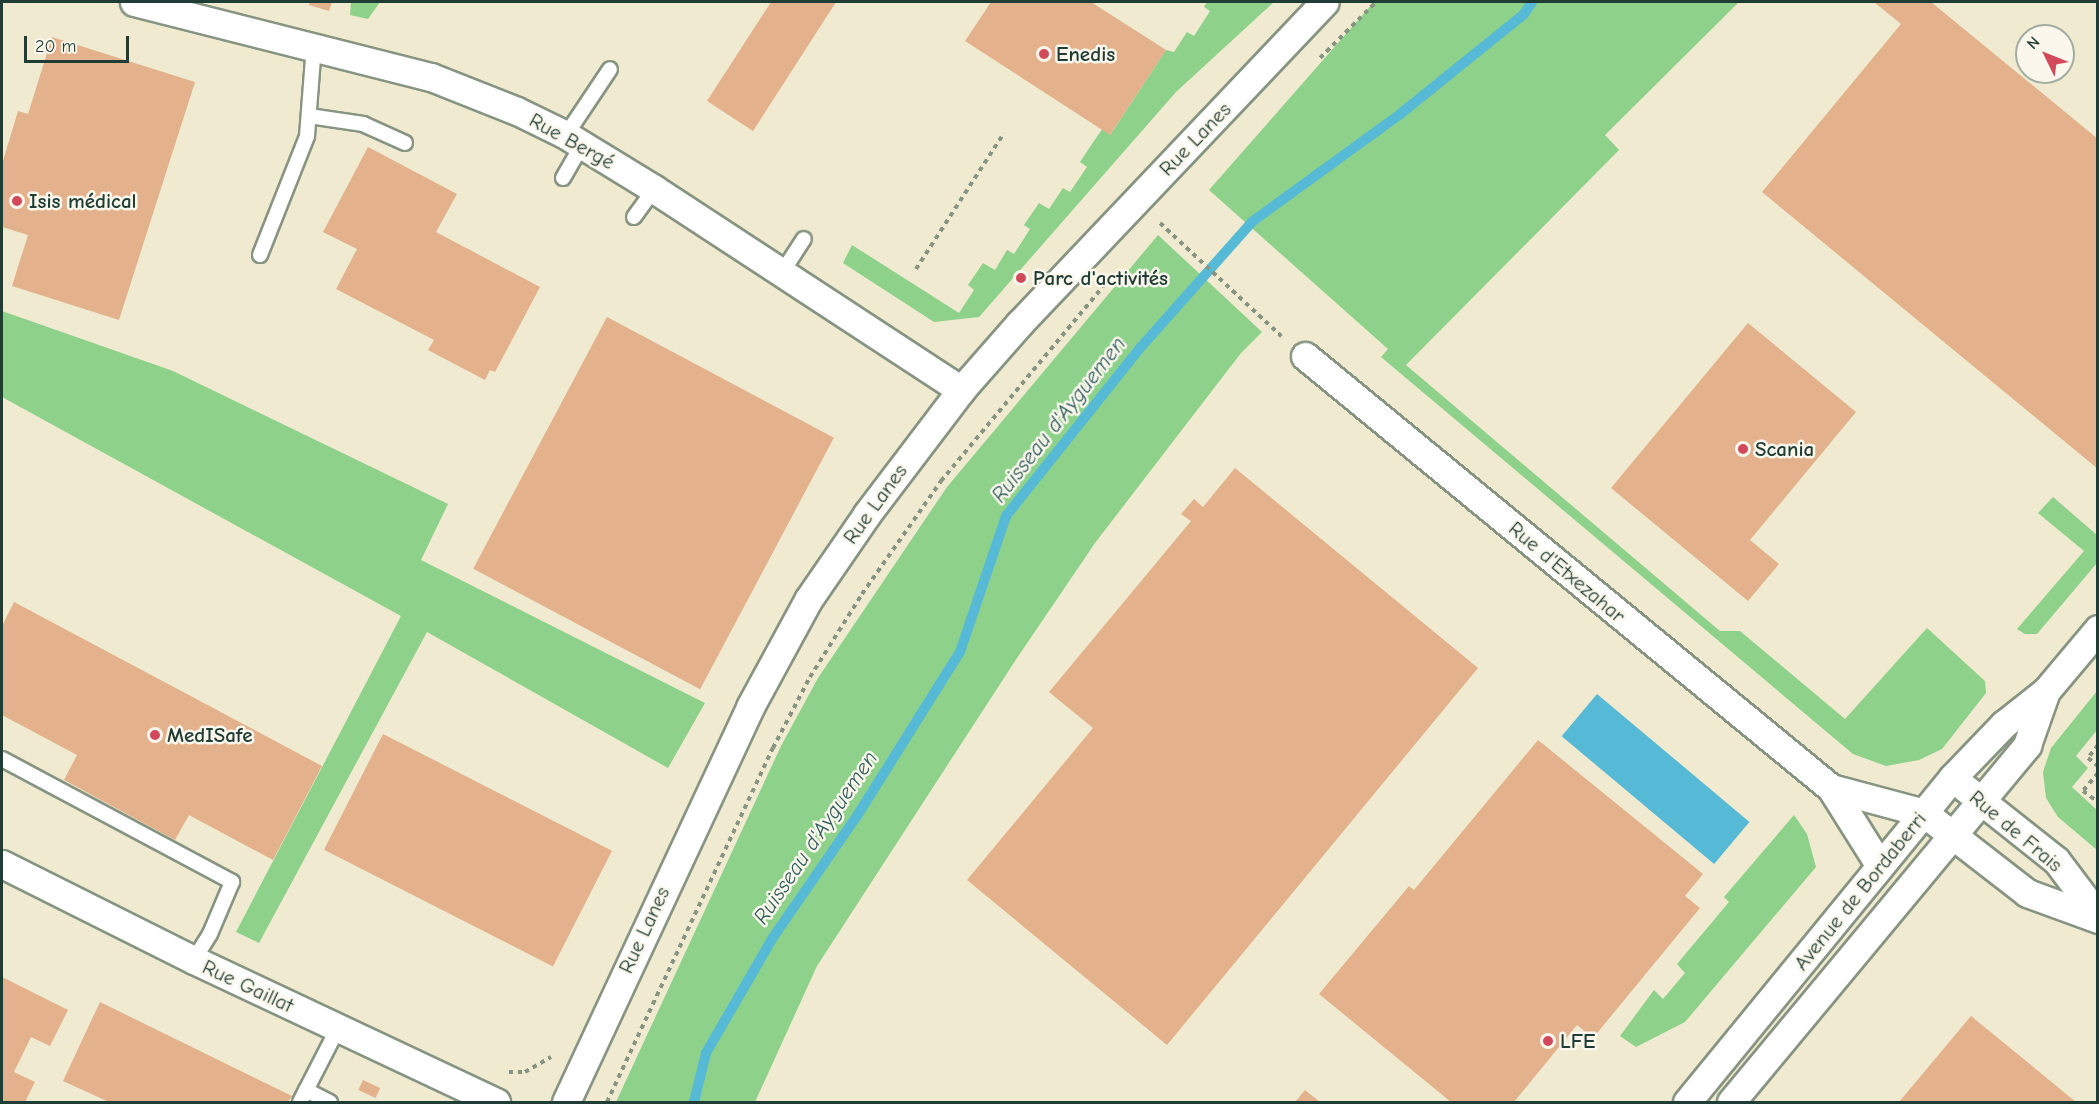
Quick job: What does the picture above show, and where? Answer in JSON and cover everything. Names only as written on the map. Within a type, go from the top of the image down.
[{"type":"street","name":"Rue Bergé","points":[[134,2],[176,6],[431,78],[574,140],[783,271],[961,390]]},
{"type":"street","name":"Rue Lanes","points":[[566,1102],[750,707],[808,600],[867,514],[961,390],[1325,2]]},
{"type":"street","name":"Rue d'Etxezahar","points":[[1296,349],[1831,788],[1880,866]]},
{"type":"street","name":"Avenue de Bordaberri","points":[[1687,1102],[1953,778],[2004,724],[2046,691],[2097,628]]},
{"type":"street","name":"Avenue de Bordaberri","points":[[1731,1102],[1950,835],[2027,745],[2046,691]]},
{"type":"street","name":"Rue de Frais","points":[[1953,778],[2056,860],[2097,918]]},
{"type":"street","name":"Rue d'Etxezahar","points":[[1831,788],[1924,813]]},
{"type":"street","name":"Rue de Frais","points":[[1924,813],[2027,893],[2097,918]]},
{"type":"street","name":"Rue Gaillat","points":[[2,864],[194,960],[496,1102]]},
{"type":"lane","points":[[260,255],[308,136],[314,45]]},
{"type":"lane","points":[[563,178],[574,140],[610,69]]},
{"type":"lane","points":[[309,116],[363,124],[405,143]]},
{"type":"lane","points":[[634,218],[654,189]]},
{"type":"lane","points":[[783,271],[804,238]]},
{"type":"lane","points":[[2,759],[232,882],[210,934],[194,960]]},
{"type":"lane","points":[[330,1102],[303,1096],[338,1028]]},
{"type":"path","points":[[916,269],[1004,133]]},
{"type":"path","points":[[1151,230],[1159,222]]},
{"type":"path","points":[[1165,227],[1296,349]]},
{"type":"path","points":[[607,1102],[773,748],[810,677],[862,594],[941,481],[1115,273]]},
{"type":"path","points":[[2097,745],[2088,758],[2097,766]]},
{"type":"path","points":[[2097,773],[2084,791],[2097,802]]},
{"type":"path","points":[[498,1070],[525,1072],[556,1052],[580,1071],[615,1084]]},
{"type":"green space","points":[[351,2],[380,2],[368,19],[350,15]]},
{"type":"green space","points":[[1207,2],[1274,2],[1176,92],[979,317],[934,322],[843,263],[852,245],[959,313],[974,290],[968,285],[983,263],[995,270],[1007,250],[1014,254],[1030,229],[1024,225],[1039,203],[1049,209],[1063,188],[1070,192],[1087,167],[1080,162],[1103,128],[1110,135],[1166,50],[1174,52],[1187,32],[1194,36],[1210,11],[1204,7]]},
{"type":"green space","points":[[1374,2],[1739,2],[1605,135],[1619,150],[1406,365],[1720,631],[1740,631],[1845,719],[1927,628],[1985,681],[1986,693],[1942,749],[1919,760],[1886,766],[1853,754],[1381,357],[1388,349],[1209,190]]},
{"type":"green space","points":[[1158,235],[1262,332],[1241,353],[1095,543],[1015,661],[817,966],[755,1102],[616,1102],[781,746],[818,678],[947,487]]},
{"type":"green space","points":[[2,311],[173,371],[448,504],[421,560],[705,703],[668,768],[427,632],[259,943],[236,932],[401,616],[2,397]]},
{"type":"green space","points":[[2053,497],[2097,535],[2097,563],[2037,634],[2025,634],[2017,629],[2084,551],[2038,513]]},
{"type":"green space","points":[[2097,691],[2097,730],[2076,756],[2088,768],[2072,787],[2097,810],[2097,850],[2058,817],[2046,798],[2043,772],[2051,748]]},
{"type":"green space","points":[[1794,815],[1807,834],[1816,867],[1685,1022],[1636,1047],[1620,1036],[1654,990],[1663,999],[1685,973],[1677,964],[1729,902],[1724,897]]},
{"type":"water","points":[[1597,694],[1749,822],[1714,864],[1562,736]]},
{"type":"building","points":[[310,2],[332,2],[329,11],[309,5]]},
{"type":"building","points":[[771,2],[836,2],[753,131],[707,101]]},
{"type":"building","points":[[991,2],[1091,2],[1166,50],[1110,135],[965,41]]},
{"type":"building","points":[[1874,2],[1931,2],[2015,71],[2015,84],[2031,84],[2098,139],[2098,469],[1762,192],[1901,24]]},
{"type":"building","points":[[52,37],[195,82],[119,320],[12,286],[28,235],[2,227],[2,164],[18,111],[28,114]]},
{"type":"building","points":[[368,147],[457,194],[436,232],[540,287],[495,372],[490,370],[485,380],[428,350],[434,340],[336,289],[357,249],[323,232]]},
{"type":"building","points":[[607,317],[834,438],[700,689],[473,569]]},
{"type":"building","points":[[1748,323],[1856,412],[1750,540],[1779,564],[1748,601],[1611,488]]},
{"type":"building","points":[[1235,468],[1478,668],[1167,1045],[967,880],[1093,728],[1049,692],[1191,521],[1181,514],[1194,499],[1203,507]]},
{"type":"building","points":[[14,602],[322,766],[273,860],[189,815],[175,840],[64,780],[77,755],[2,715],[2,626]]},
{"type":"building","points":[[383,734],[612,851],[553,967],[324,850]]},
{"type":"building","points":[[1538,740],[1703,874],[1685,896],[1700,908],[1593,1038],[1577,1025],[1514,1102],[1451,1102],[1319,994],[1409,886],[1414,890]]},
{"type":"building","points":[[2,977],[68,1010],[50,1046],[31,1037],[14,1072],[35,1082],[25,1102],[2,1102]]},
{"type":"building","points":[[100,1002],[292,1096],[288,1102],[109,1102],[63,1081]]},
{"type":"building","points":[[1971,1016],[2076,1102],[1899,1102]]},
{"type":"building","points":[[363,1080],[380,1088],[376,1098],[358,1090]]},
{"type":"building","points":[[1305,1090],[1320,1102],[1295,1102]]},
{"type":"waterway","name":"Ruisseau d'Ayguemen","points":[[694,1102],[706,1053],[772,939],[857,816],[960,652],[1006,516],[1141,347],[1253,221],[1399,115],[1524,14],[1532,2]]},
{"type":"place","name":"Enedis","points":[[1044,54]]},
{"type":"place","name":"Isis médical","points":[[17,201]]},
{"type":"place","name":"Parc d'activités","points":[[1021,278]]},
{"type":"place","name":"Scania","points":[[1743,449]]},
{"type":"place","name":"MedISafe","points":[[155,735]]},
{"type":"place","name":"LFE","points":[[1548,1041]]}]
